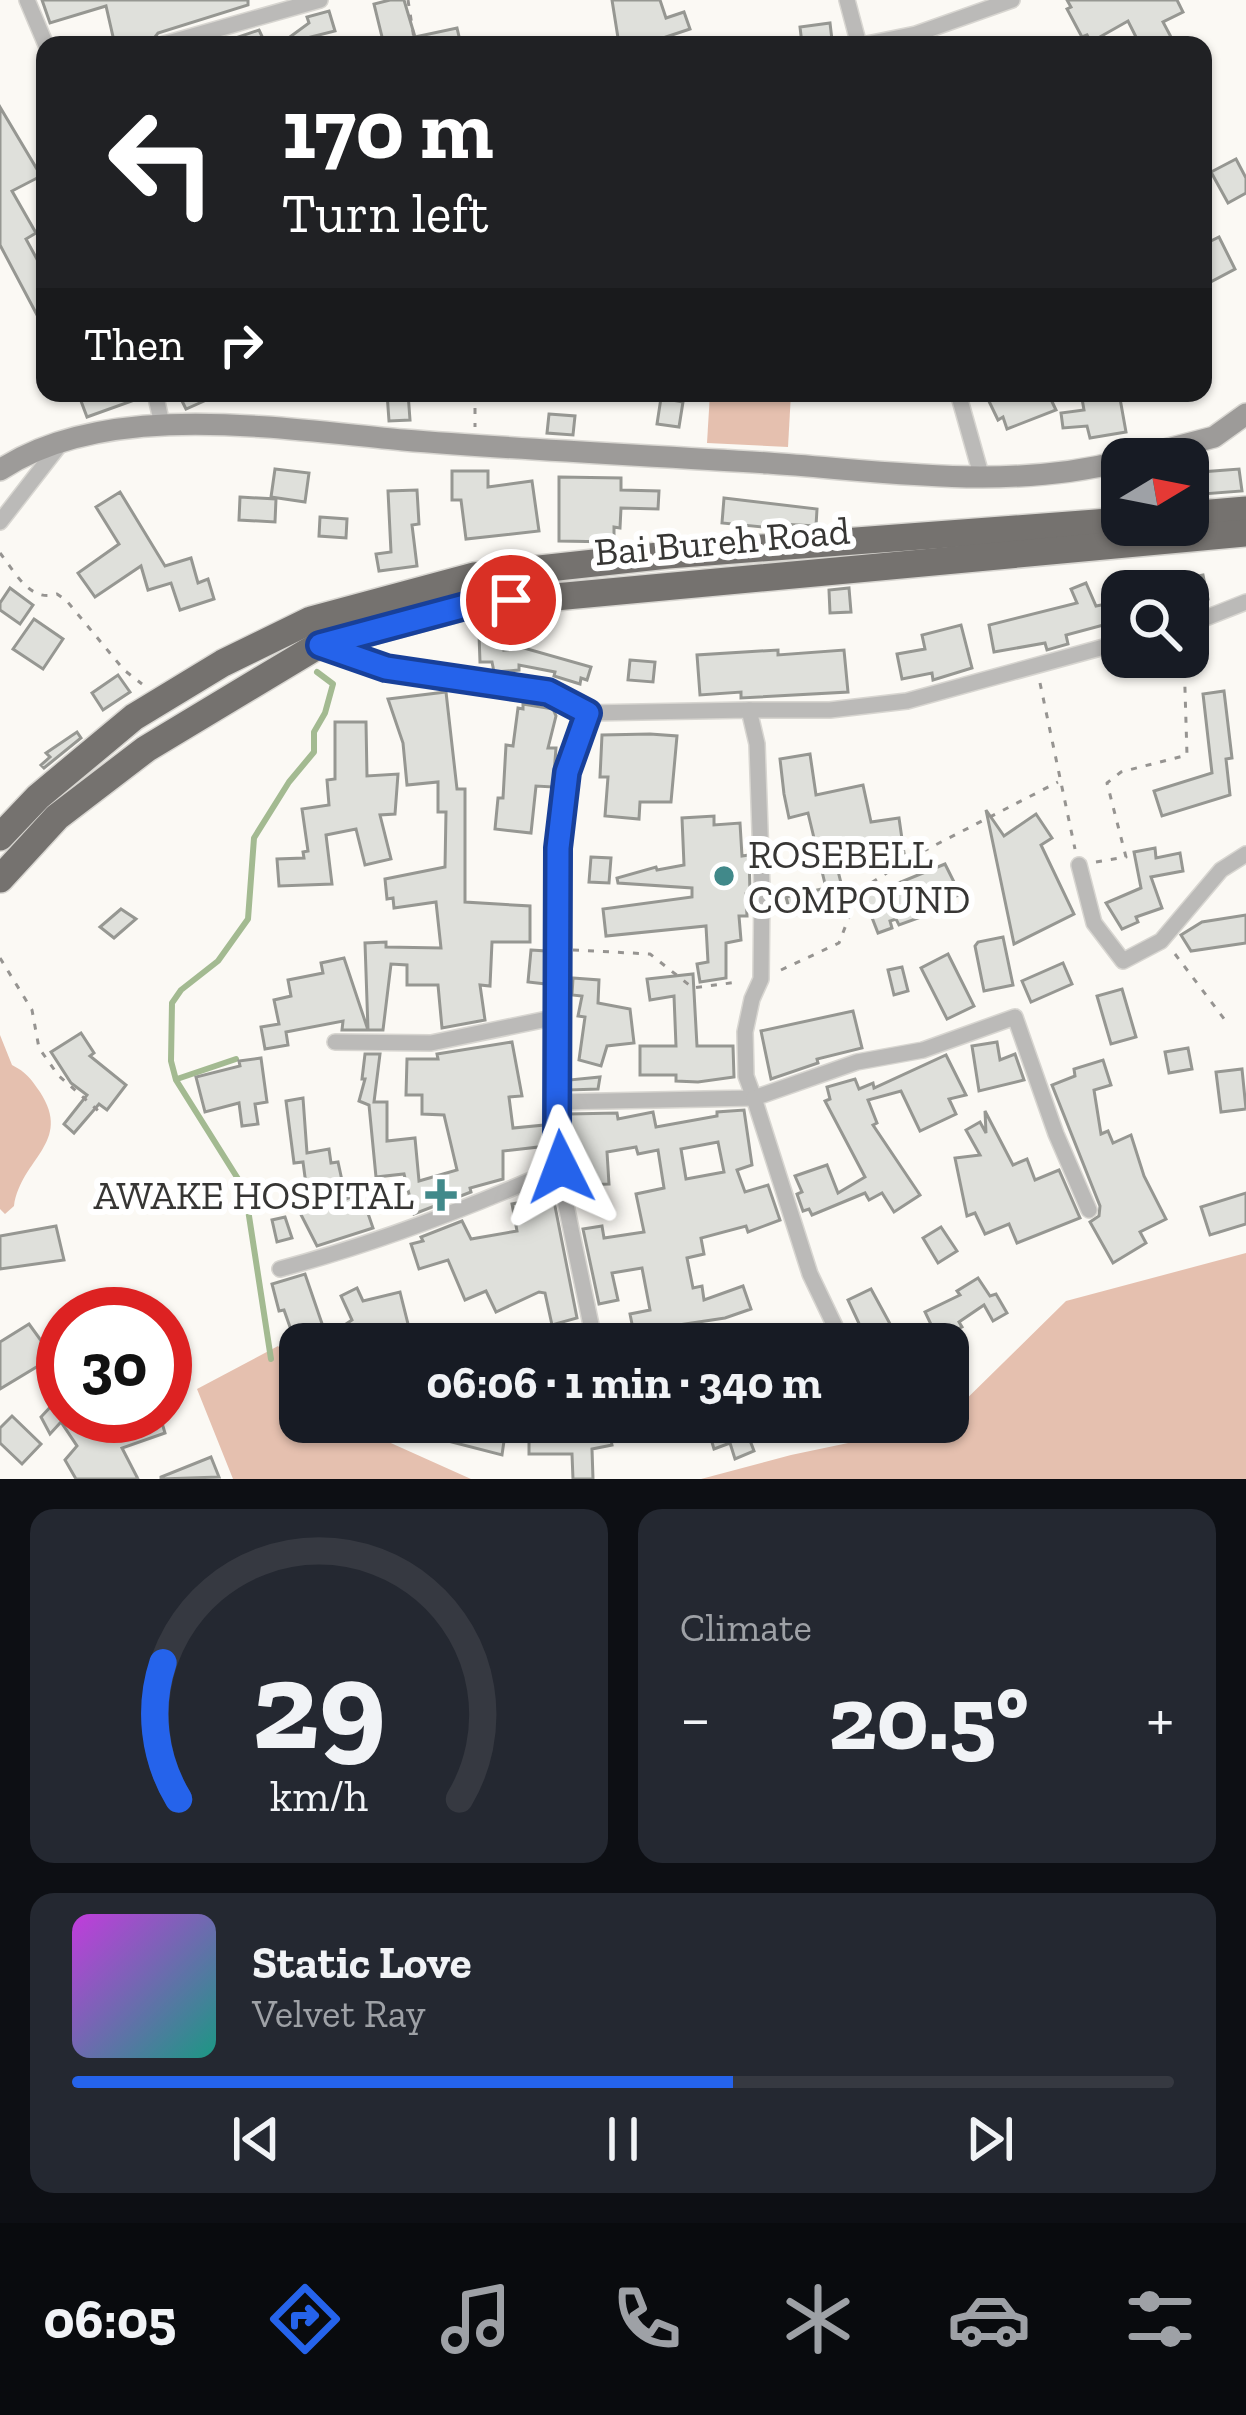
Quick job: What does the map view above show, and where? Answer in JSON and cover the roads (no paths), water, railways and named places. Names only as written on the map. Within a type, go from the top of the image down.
[{"type":"highway","points":[[1209,513],[1246,510]]},
{"type":"highway","name":"Bai Bureh Road","points":[[0,836],[38,797],[134,717],[224,663],[311,620],[474,576],[668,555],[1101,523]]},
{"type":"highway","name":"Bai Bureh Road","points":[[0,879],[57,817],[146,749],[320,645],[469,605],[1246,532]]},
{"type":"street","points":[[27,0],[42,36]]},
{"type":"street","points":[[193,36],[320,0]]},
{"type":"street","points":[[847,0],[858,36]]},
{"type":"street","points":[[906,36],[1012,0]]},
{"type":"street","points":[[157,402],[162,424]]},
{"type":"street","points":[[961,402],[982,478]]},
{"type":"street","points":[[1209,438],[1246,414]]},
{"type":"street","points":[[0,470],[64,440],[162,424],[221,424],[476,446],[982,478],[1075,473],[1101,466]]},
{"type":"street","points":[[0,522],[64,440]]},
{"type":"street","points":[[1209,617],[1246,602]]},
{"type":"street","points":[[320,645],[386,668],[548,692],[588,713],[830,710],[908,700],[1101,647]]},
{"type":"street","points":[[749,710],[758,744],[761,979],[745,1031],[746,1076],[811,1274],[834,1323]]},
{"type":"street","points":[[588,713],[567,772],[558,848],[557,1102],[561,1167],[591,1323]]},
{"type":"street","points":[[1079,865],[1094,923],[1123,961],[1162,938],[1221,870],[1246,854]]},
{"type":"street","points":[[335,1042],[430,1043],[557,1017]]},
{"type":"street","points":[[557,1102],[754,1098],[857,1062],[923,1050],[1015,1017],[1055,1134],[1089,1210]]},
{"type":"street","points":[[280,1269],[471,1208],[561,1167]]},
{"type":"waterway","points":[[271,1359],[245,1190],[176,1080],[171,1061],[172,1003],[218,961],[248,919],[254,838],[314,752],[314,732],[325,713],[333,684],[317,672]]},
{"type":"waterway","points":[[177,1079],[236,1059]]},
{"type":"place","name":"ROSEBELL COMPOUND","points":[[724,876]]},
{"type":"place","name":"AWAKE HOSPITAL","points":[[441,1195]]}]
